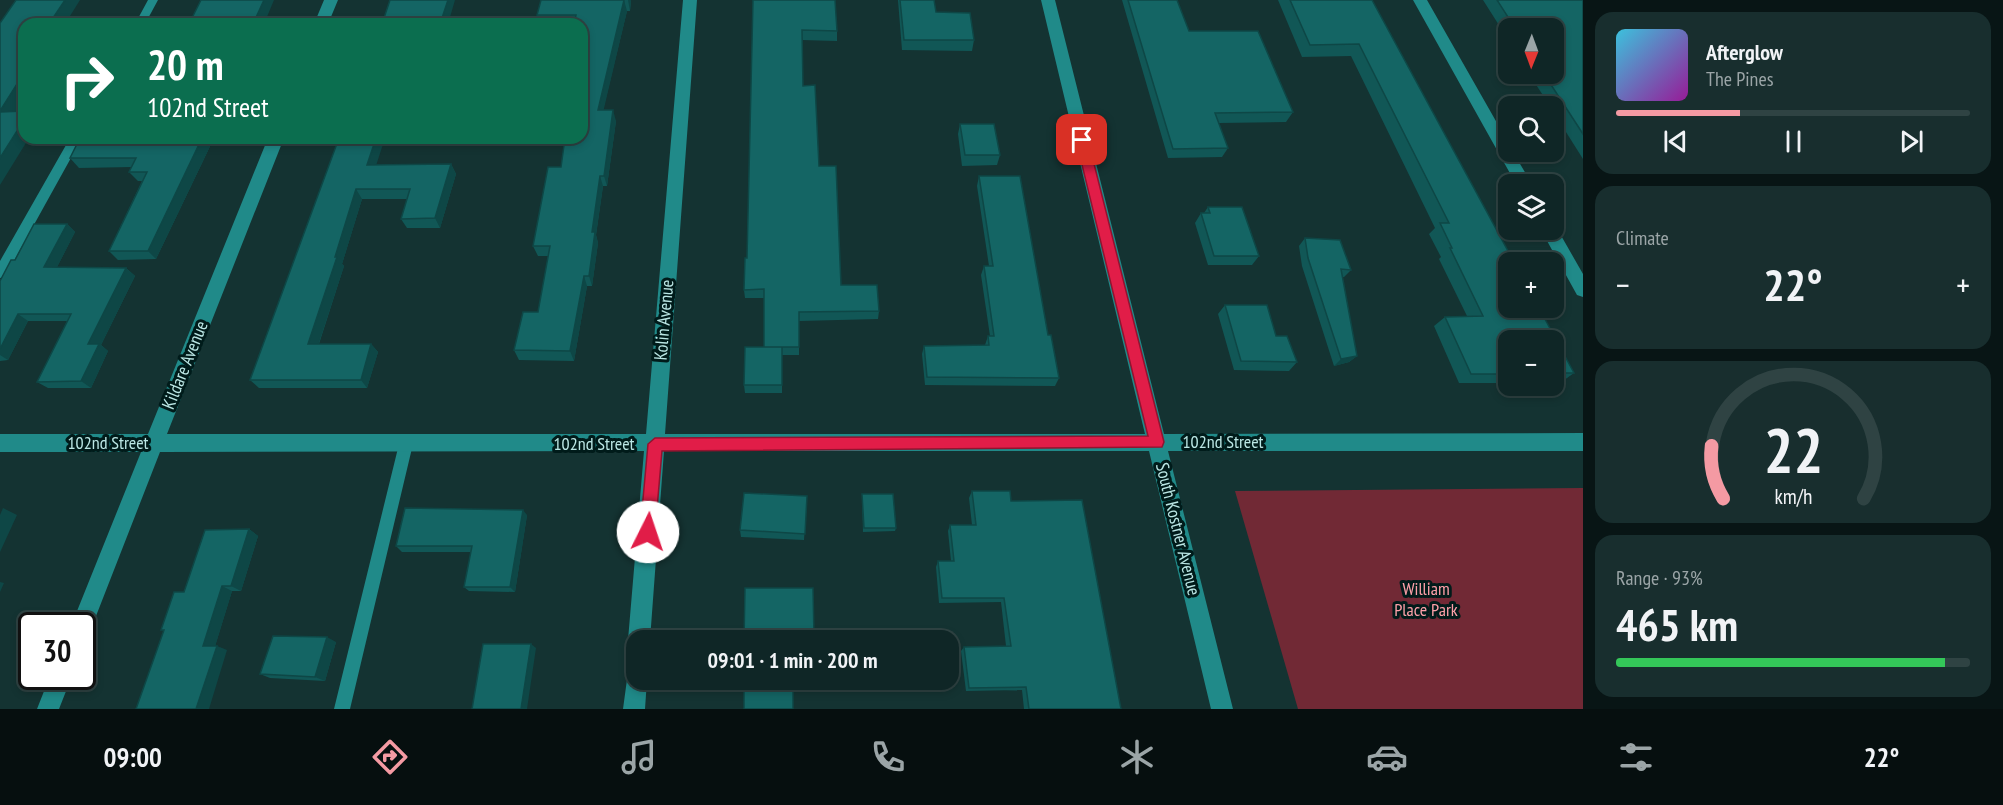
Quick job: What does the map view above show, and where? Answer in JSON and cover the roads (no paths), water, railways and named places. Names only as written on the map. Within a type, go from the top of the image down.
[{"type":"street","points":[[324,18],[331,0]]},
{"type":"street","name":"Kolin Avenue","points":[[640,630],[690,0]]},
{"type":"street","name":"South Kostner Avenue","points":[[1048,0],[1222,709]]},
{"type":"street","points":[[1420,0],[1518,174]]},
{"type":"street","name":"Kildare Avenue","points":[[87,612],[274,144]]},
{"type":"street","points":[[1555,240],[1583,290]]},
{"type":"street","name":"102nd Street","points":[[0,443],[1583,442]]},
{"type":"street","points":[[48,709],[55,690]]},
{"type":"street","points":[[634,709],[635,690]]},
{"type":"lane","points":[[143,18],[153,0]]},
{"type":"lane","points":[[0,273],[73,144]]},
{"type":"lane","points":[[342,709],[406,444]]},
{"type":"park label","name":"William Place Park","points":[[1426,599]]}]
